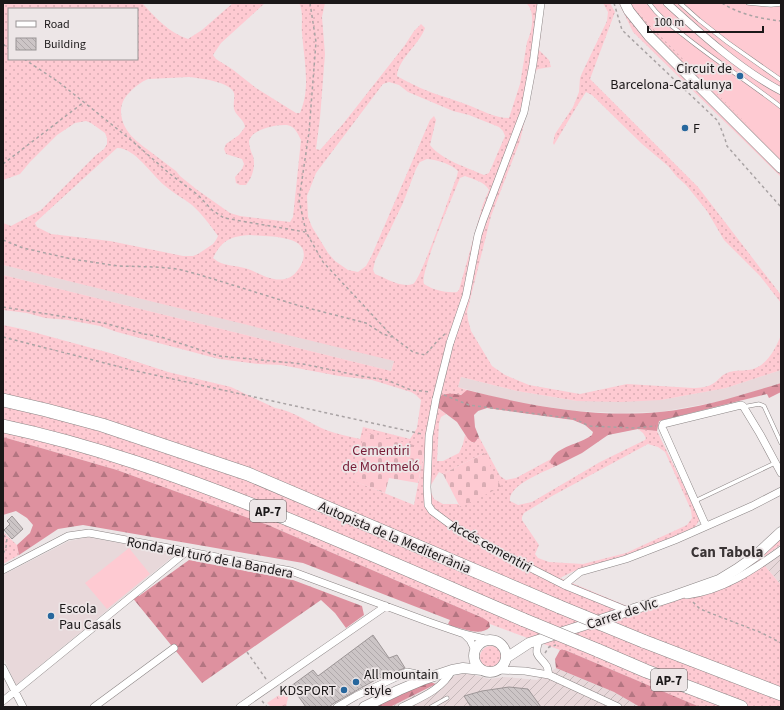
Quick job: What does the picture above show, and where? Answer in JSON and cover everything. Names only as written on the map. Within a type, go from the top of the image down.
[{"type":"highway","name":"Autopista de la Mediterrània","points":[[3,400],[102,425],[248,474],[560,607],[643,641],[781,694]]},
{"type":"highway","name":"Autopista de la Mediterrània","points":[[3,426],[68,441],[107,452],[187,480],[329,536],[646,671],[741,707]]},
{"type":"street","points":[[429,436],[437,395],[450,343],[466,296],[478,234],[524,112],[533,64],[541,3]]},
{"type":"street","points":[[625,3],[649,36],[781,168]]},
{"type":"street","points":[[667,3],[730,57],[771,86],[781,91]]},
{"type":"street","points":[[706,526],[662,427],[663,424],[740,405],[743,407],[760,434],[781,473]]},
{"type":"street","name":"Accés cementiri","points":[[429,436],[427,487],[428,505],[432,511],[451,525],[498,552],[564,585],[628,611]]},
{"type":"street","points":[[564,585],[580,572],[626,559],[675,540],[752,506],[781,491]]},
{"type":"street","name":"Carrer de Vic","points":[[506,659],[524,645],[719,580],[737,570],[754,557],[781,532]]},
{"type":"street","name":"Ronda del turó de la Bandera","points":[[3,570],[68,536],[89,533],[291,571],[464,634],[490,640]]},
{"type":"street","points":[[671,597],[690,595],[726,584],[755,569],[781,550]]},
{"type":"street","points":[[3,701],[186,552]]},
{"type":"street","points":[[240,707],[386,606]]},
{"type":"street","points":[[464,634],[470,640],[475,663],[482,670]]},
{"type":"street","points":[[463,668],[482,642],[490,640],[500,644],[505,650],[506,659],[504,666],[499,670]]},
{"type":"street","points":[[539,640],[537,652],[539,658],[547,666],[548,675]]},
{"type":"street","name":"Carrer de Vic","points":[[500,644],[524,645]]},
{"type":"street","points":[[94,707],[174,648]]},
{"type":"street","points":[[506,659],[516,667],[525,671]]},
{"type":"street","points":[[3,668],[23,707]]},
{"type":"street","points":[[364,707],[398,690],[452,670],[463,668],[491,672],[499,670],[525,671],[548,675],[618,707]]},
{"type":"street","points":[[402,707],[428,695],[448,678],[452,670]]},
{"type":"street","points":[[337,707],[356,696],[407,672],[432,677]]},
{"type":"lane","points":[[649,3],[656,14],[706,54],[764,93],[781,107]]},
{"type":"lane","points":[[680,3],[727,42],[781,80]]},
{"type":"lane","points":[[748,3],[760,5],[781,4]]},
{"type":"lane","points":[[743,407],[759,404],[764,406],[781,443]]},
{"type":"lane","points":[[695,501],[775,463]]},
{"type":"lane","points":[[431,707],[447,698]]},
{"type":"path","points":[[310,3],[316,42],[309,132],[299,200],[306,232],[323,262],[393,337],[413,352],[425,355],[438,340],[456,325]]},
{"type":"path","points":[[614,3],[622,30],[718,121],[727,146],[781,207]]},
{"type":"path","points":[[722,3],[762,19],[781,21]]},
{"type":"path","points":[[26,60],[60,83],[84,102],[170,174],[198,195],[212,210],[224,218],[306,232]]},
{"type":"path","points":[[3,164],[84,102]]},
{"type":"path","points":[[3,240],[23,248],[72,259],[118,266],[178,269],[300,306],[366,323],[383,334],[393,337]]},
{"type":"path","points":[[3,307],[104,323],[161,337],[219,356],[303,364],[386,380],[411,390],[437,395],[469,405],[575,419],[589,426],[634,428],[662,427]]},
{"type":"path","points":[[3,337],[132,370],[429,436]]},
{"type":"path","points":[[3,535],[7,538],[6,547],[3,554]]},
{"type":"path","points":[[690,595],[691,599],[700,609],[762,633],[781,643]]},
{"type":"path","points":[[247,652],[271,686]]},
{"type":"shaded area","points":[[3,265],[394,360],[391,371],[3,275]]},
{"type":"shaded area","points":[[781,370],[781,383],[728,400],[660,412],[620,413],[575,411],[513,402],[458,387],[461,377],[517,391],[577,401],[661,400],[726,388]]},
{"type":"shaded area","name":"Escola Pau Casals","points":[[88,537],[176,554],[16,685],[3,657],[3,575],[69,541]]},
{"type":"shaded area","points":[[781,544],[781,585],[760,560]]},
{"type":"shaded area","points":[[556,668],[614,692],[640,707],[390,707],[463,672],[489,679],[504,677],[537,680]]},
{"type":"green space","points":[[3,3],[142,3],[169,29],[188,39],[202,30],[233,3],[265,3],[221,43],[213,55],[216,59],[232,69],[256,88],[296,113],[300,113],[305,94],[306,74],[302,33],[302,14],[299,3],[325,3],[322,17],[325,54],[316,149],[320,150],[343,124],[405,45],[414,31],[421,24],[425,28],[401,64],[397,76],[432,93],[493,115],[509,118],[520,84],[527,42],[532,27],[531,11],[526,3],[544,3],[539,50],[549,60],[551,67],[538,69],[534,73],[534,79],[520,141],[491,216],[467,312],[471,331],[492,366],[505,375],[529,385],[580,394],[627,384],[699,388],[716,382],[723,375],[729,372],[754,369],[760,366],[773,352],[781,335],[781,370],[726,388],[661,400],[621,402],[577,401],[517,391],[461,377],[458,387],[467,390],[464,393],[457,395],[446,395],[439,398],[439,409],[446,414],[441,417],[439,423],[437,461],[443,461],[459,453],[465,435],[468,439],[477,440],[479,437],[500,476],[506,480],[516,478],[551,459],[550,461],[556,466],[521,484],[511,495],[510,501],[518,505],[532,502],[600,462],[645,440],[646,438],[643,433],[638,429],[657,431],[700,519],[695,527],[627,557],[574,571],[560,578],[627,606],[719,577],[751,554],[781,528],[781,544],[760,560],[781,585],[781,707],[700,707],[565,650],[560,650],[490,624],[483,618],[268,525],[117,470],[3,437],[3,325],[110,353],[168,372],[231,387],[275,408],[295,414],[326,430],[360,439],[363,427],[410,439],[417,428],[421,400],[411,392],[372,380],[339,376],[281,365],[258,364],[219,359],[117,332],[100,326],[3,310],[3,275],[391,371],[394,361],[3,265],[3,223],[11,226],[41,210],[96,155],[104,149],[107,144],[105,133],[86,121],[75,123],[57,135],[20,174],[3,180]],"holes":[[[189,77],[200,78],[221,83],[232,89],[234,93],[234,109],[245,127],[239,135],[226,144],[224,149],[226,154],[242,159],[244,164],[242,169],[235,177],[236,183],[240,185],[246,185],[253,172],[254,160],[249,143],[251,137],[259,130],[271,126],[287,125],[294,129],[301,140],[293,217],[290,222],[240,216],[230,213],[196,189],[176,171],[133,138],[122,120],[121,107],[127,95],[140,83],[148,79]],[[389,82],[399,85],[408,92],[453,111],[469,115],[499,127],[505,136],[489,173],[484,175],[447,159],[440,155],[430,145],[436,120],[434,116],[430,120],[371,257],[366,266],[358,272],[348,270],[335,261],[328,253],[312,227],[308,217],[307,196],[316,173],[383,84]],[[117,148],[130,152],[171,191],[192,205],[203,216],[218,236],[213,244],[198,254],[193,256],[183,256],[110,241],[51,234],[37,227],[35,223]],[[427,159],[448,164],[458,171],[443,216],[417,279],[413,284],[403,285],[375,274],[373,270],[375,261],[403,203],[420,162]],[[465,176],[475,180],[482,183],[489,190],[483,204],[459,290],[457,292],[440,291],[424,284],[424,277],[432,250],[460,178]],[[250,235],[278,237],[296,242],[302,248],[304,255],[301,265],[292,276],[280,280],[266,277],[241,267],[227,265],[218,262],[213,258],[220,247],[228,240],[237,236]],[[648,444],[658,447],[665,452],[691,510],[692,518],[687,525],[626,553],[583,564],[549,562],[538,558],[535,554],[539,545],[522,520],[524,513],[552,496]],[[425,448],[414,505],[352,480],[356,472]],[[484,453],[460,507],[458,504],[443,504],[434,499],[429,488],[439,472],[443,474]]]},
{"type":"green space","points":[[603,3],[610,3],[615,12],[590,79],[698,187],[781,295],[781,303],[760,276],[724,240],[707,211],[686,185],[668,166],[642,144],[592,95],[586,92],[554,145],[555,134],[573,107],[579,92],[580,78],[607,21],[608,12]]},
{"type":"green space","points":[[619,3],[633,3],[647,22],[781,158],[781,177],[633,32]]},
{"type":"green space","name":"Circuit de Barcelona-Catalunya","points":[[633,3],[781,3],[781,159],[647,22]]},
{"type":"green space","points":[[781,383],[781,392],[769,398],[767,394],[659,421],[657,431],[638,429],[608,435],[582,453],[556,466],[551,464],[550,461],[558,452],[563,448],[587,438],[592,435],[593,432],[585,425],[573,420],[487,408],[478,411],[474,415],[475,427],[479,437],[475,442],[472,442],[468,439],[457,422],[437,407],[441,396],[449,394],[461,395],[467,390],[539,406],[587,412],[660,412],[706,404]]},
{"type":"green space","name":"Cementiri de Montmeló","points":[[364,432],[425,448],[418,483],[389,478],[385,493],[351,480],[356,472]]},
{"type":"green space","points":[[3,437],[117,470],[268,525],[483,618],[489,622],[490,627],[486,630],[477,632],[451,626],[448,624],[450,620],[303,563],[83,525],[58,529],[19,555],[17,545],[30,533],[33,525],[27,518],[16,511],[3,515]]},
{"type":"green space","name":"Cementiri de Montmeló","points":[[484,453],[501,487],[460,507],[443,474]]},
{"type":"green space","points":[[3,532],[17,545],[19,555],[3,564]]},
{"type":"green space","points":[[129,548],[150,574],[107,609],[85,583]]},
{"type":"green space","points":[[189,560],[293,580],[362,606],[364,615],[346,628],[335,613],[321,600],[202,683],[131,596],[139,596]]},
{"type":"green space","points":[[487,646],[495,646],[502,653],[502,661],[495,668],[487,668],[480,661],[480,653]]},
{"type":"green space","points":[[560,650],[565,650],[700,707],[640,707],[614,692],[556,668],[555,659]]},
{"type":"green space","points":[[427,681],[436,684],[390,707],[369,707]]},
{"type":"green space","points":[[290,688],[286,707],[271,707],[267,703]]},
{"type":"building","points":[[12,516],[23,529],[12,539],[4,530],[10,524],[7,521]]},
{"type":"building","points":[[373,635],[389,658],[397,655],[405,668],[379,678],[329,707],[306,707],[291,686],[313,670],[318,676]]},
{"type":"building","points":[[509,687],[528,689],[541,707],[471,707],[464,696],[482,691]]},
{"type":"place","name":"Circuit de Barcelona-Catalunya","points":[[740,76]]},
{"type":"place","name":"F","points":[[685,128]]},
{"type":"place","name":"Escola Pau Casals","points":[[51,616]]},
{"type":"place","name":"All mountain style","points":[[356,682]]},
{"type":"place","name":"KDSPORT","points":[[344,690]]},
{"type":"district","name":"Can Tabola","points":[[727,552]]}]
